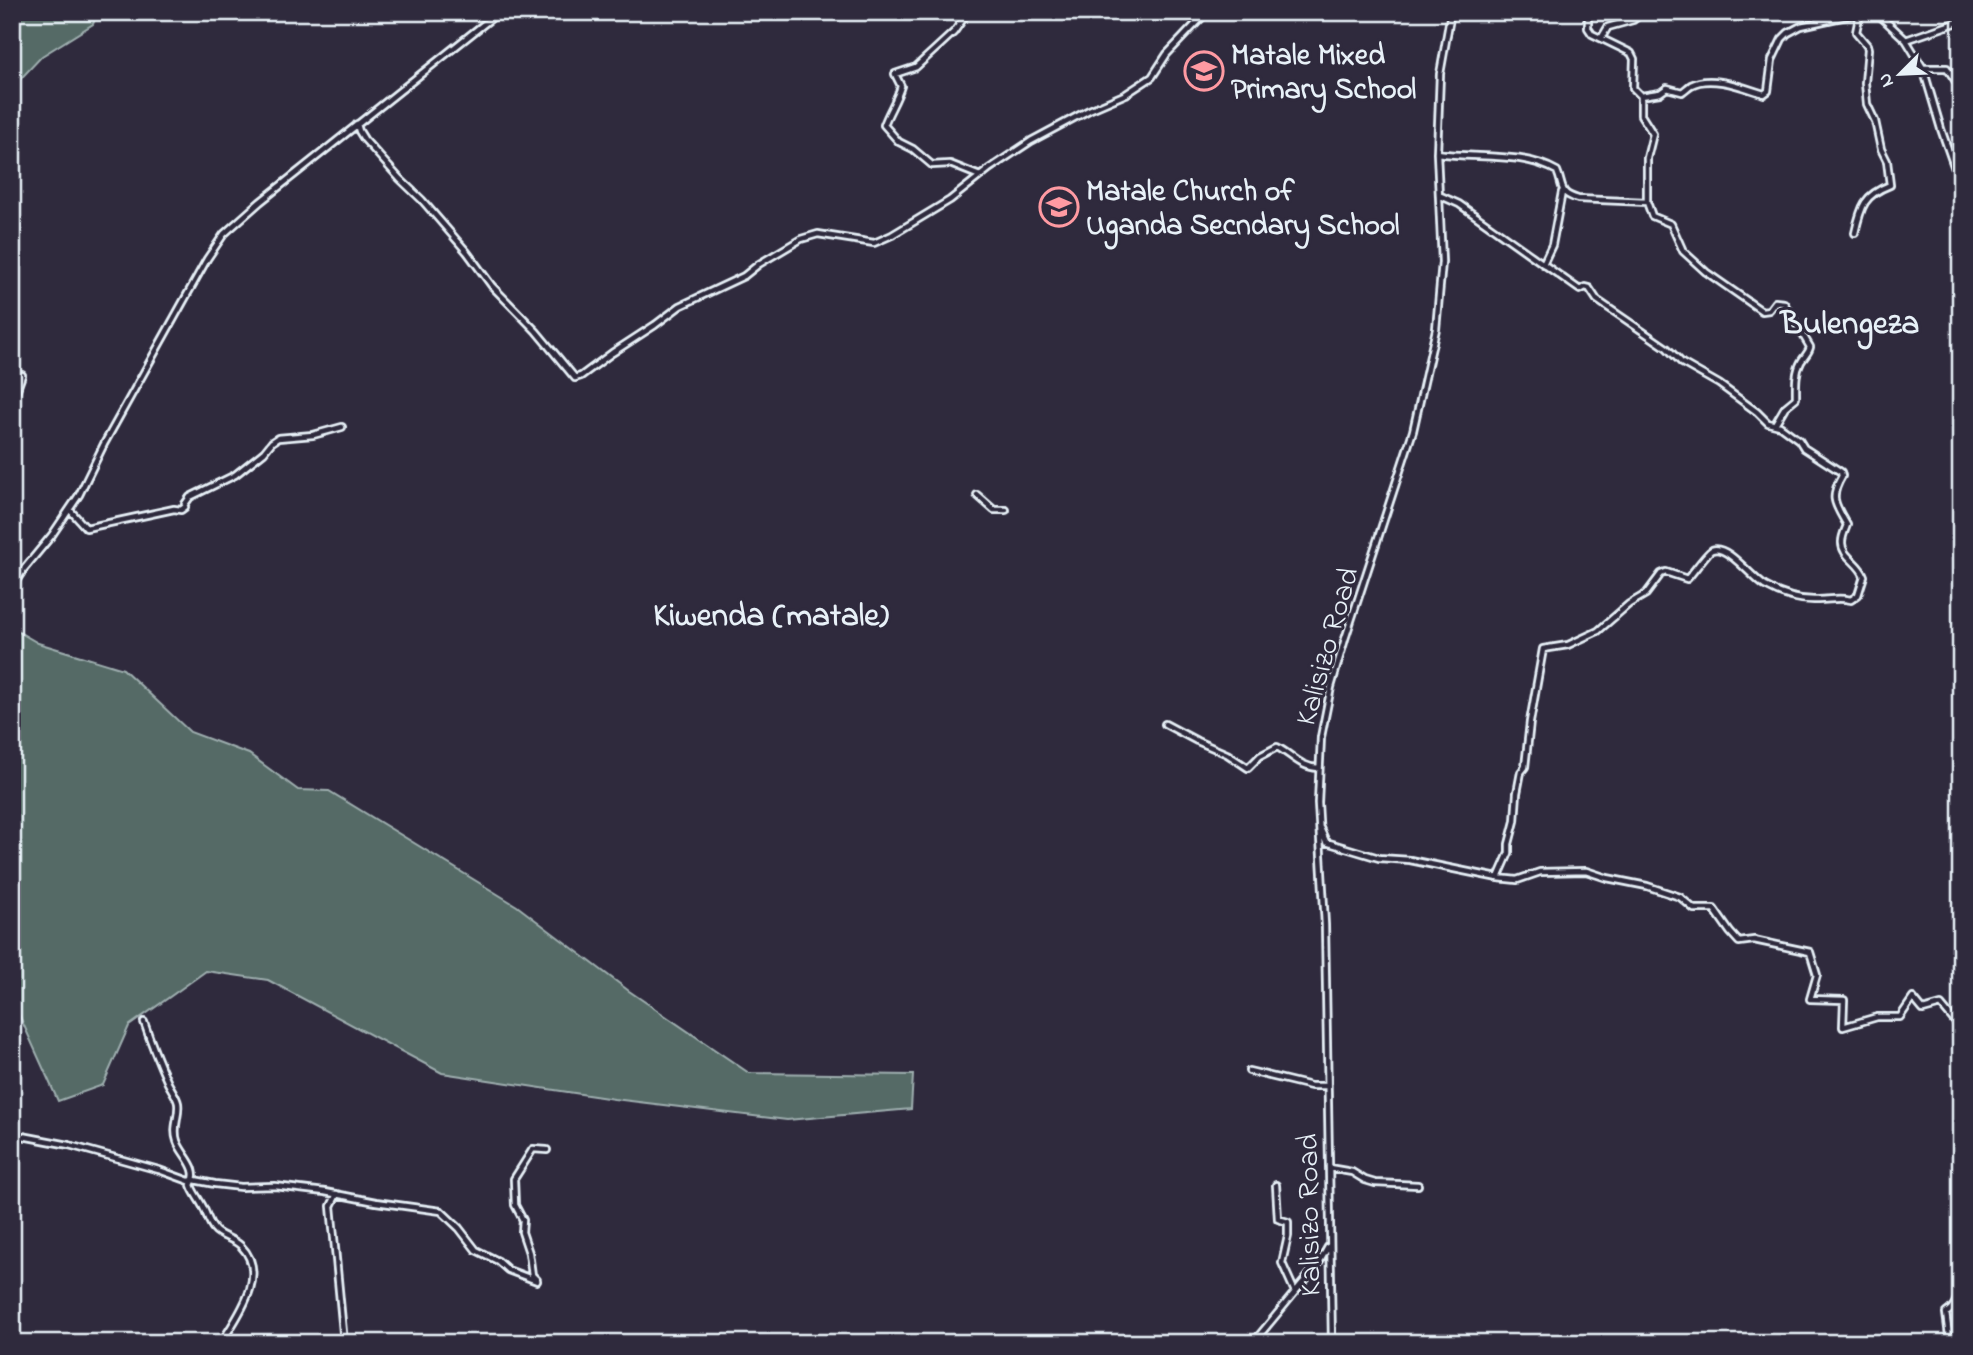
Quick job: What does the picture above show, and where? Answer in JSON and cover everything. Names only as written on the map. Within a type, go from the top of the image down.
[{"type":"street","points":[[12,587],[70,510],[173,318],[224,234],[260,202],[499,12]]},
{"type":"street","points":[[968,12],[954,32],[916,67],[895,74],[901,86],[884,125],[898,142],[913,149],[932,165],[950,164],[981,176]]},
{"type":"street","points":[[357,124],[368,143],[430,209],[492,286],[536,331],[575,379],[680,306],[744,276],[801,239],[818,234],[868,243],[879,242],[950,200],[1008,155],[1031,141],[1126,94],[1152,77],[1167,54],[1207,12]]},
{"type":"street","name":"Kalisizo Road","points":[[1332,1343],[1325,925],[1319,826],[1319,768],[1324,719],[1331,687],[1406,454],[1427,377],[1436,329],[1442,262],[1437,153],[1441,61],[1451,12]]},
{"type":"street","points":[[1588,12],[1590,32],[1633,56],[1633,88],[1641,96],[1641,115],[1653,134],[1647,158],[1647,202],[1652,216],[1671,224],[1683,251],[1706,272],[1762,311],[1769,310],[1775,302],[1784,303],[1810,346],[1796,379],[1796,398],[1784,407],[1775,424]]},
{"type":"street","points":[[1602,37],[1608,27],[1633,20],[1643,12]]},
{"type":"street","points":[[1876,12],[1906,40],[1923,68],[1961,186]]},
{"type":"street","points":[[1641,96],[1660,93],[1667,88],[1682,92],[1694,84],[1712,82],[1731,84],[1765,94],[1768,90],[1772,60],[1782,39],[1788,33],[1801,26],[1860,13],[1856,32],[1868,49],[1865,83],[1867,104],[1887,161],[1890,185],[1877,190],[1866,199],[1855,233]]},
{"type":"street","points":[[1906,40],[1961,21]]},
{"type":"street","points":[[1923,68],[1947,68],[1961,89]]},
{"type":"street","points":[[1437,153],[1527,159],[1556,170],[1562,192],[1552,245],[1543,264]]},
{"type":"street","points":[[1562,192],[1578,200],[1647,202]]},
{"type":"street","points":[[1441,195],[1458,204],[1580,290],[1589,288],[1597,300],[1667,348],[1682,363],[1707,376],[1768,423],[1775,424],[1842,474],[1834,499],[1847,524],[1842,540],[1844,552],[1863,572],[1858,595],[1851,600],[1790,597],[1762,584],[1727,553],[1712,550],[1707,552],[1697,569],[1686,579],[1666,572],[1661,574],[1646,594],[1629,604],[1598,631],[1567,645],[1543,649],[1525,767],[1521,772],[1517,793],[1510,853],[1498,878]]},
{"type":"street","points":[[12,403],[22,375]]},
{"type":"street","points":[[70,510],[86,528],[174,509],[181,510],[190,497],[235,475],[278,438],[313,435],[342,427]]},
{"type":"street","points":[[977,495],[994,510],[1006,510]]},
{"type":"street","points":[[1165,724],[1227,754],[1248,768],[1260,756],[1277,747],[1301,764],[1319,768]]},
{"type":"street","points":[[1319,826],[1326,842],[1379,858],[1410,860],[1517,880],[1540,872],[1586,871],[1647,886],[1680,897],[1694,909],[1714,909],[1739,942],[1754,940],[1810,952],[1817,975],[1810,999],[1844,1000],[1843,1027],[1877,1017],[1900,1017],[1913,998],[1923,1010],[1941,1005],[1961,1029]]},
{"type":"street","points":[[144,1022],[178,1103],[175,1127],[177,1141],[183,1154],[191,1162],[194,1180],[191,1185],[194,1193],[213,1228],[219,1234],[240,1244],[248,1253],[252,1265],[253,1276],[245,1301],[223,1343]]},
{"type":"street","points":[[1249,1070],[1311,1086],[1327,1086]]},
{"type":"street","points":[[12,1134],[69,1145],[189,1181],[241,1187],[275,1186],[441,1212],[477,1250],[498,1261],[508,1270],[537,1281],[532,1275],[522,1231],[523,1220],[515,1205],[514,1179],[533,1149],[547,1150]]},
{"type":"street","points":[[1329,1168],[1352,1172],[1375,1183],[1418,1185]]},
{"type":"street","points":[[1276,1185],[1278,1219],[1288,1222],[1282,1263],[1295,1292]]},
{"type":"street","points":[[337,1194],[331,1206],[344,1343]]},
{"type":"street","points":[[1254,1343],[1319,1264],[1330,1244]]},
{"type":"street","points":[[1319,1264],[1330,1262]]},
{"type":"street","points":[[1950,1343],[1946,1313],[1953,1309],[1959,1295],[1961,1279]]},
{"type":"green space","points":[[12,12],[98,12],[93,24],[42,56],[12,88]]},
{"type":"green space","points":[[12,628],[38,643],[123,669],[190,732],[249,754],[298,790],[329,791],[517,906],[629,991],[749,1073],[913,1075],[911,1109],[787,1120],[614,1099],[442,1073],[268,980],[206,971],[129,1026],[103,1085],[58,1101],[12,999]]},
{"type":"place","name":"Matale Mixed Primary School","points":[[1204,71]]},
{"type":"place","name":"Matale Church of Uganda Secndary School","points":[[1059,207]]},
{"type":"district","name":"Bulengeza","points":[[1850,321]]},
{"type":"district","name":"Kiwenda (matale)","points":[[771,613]]}]
